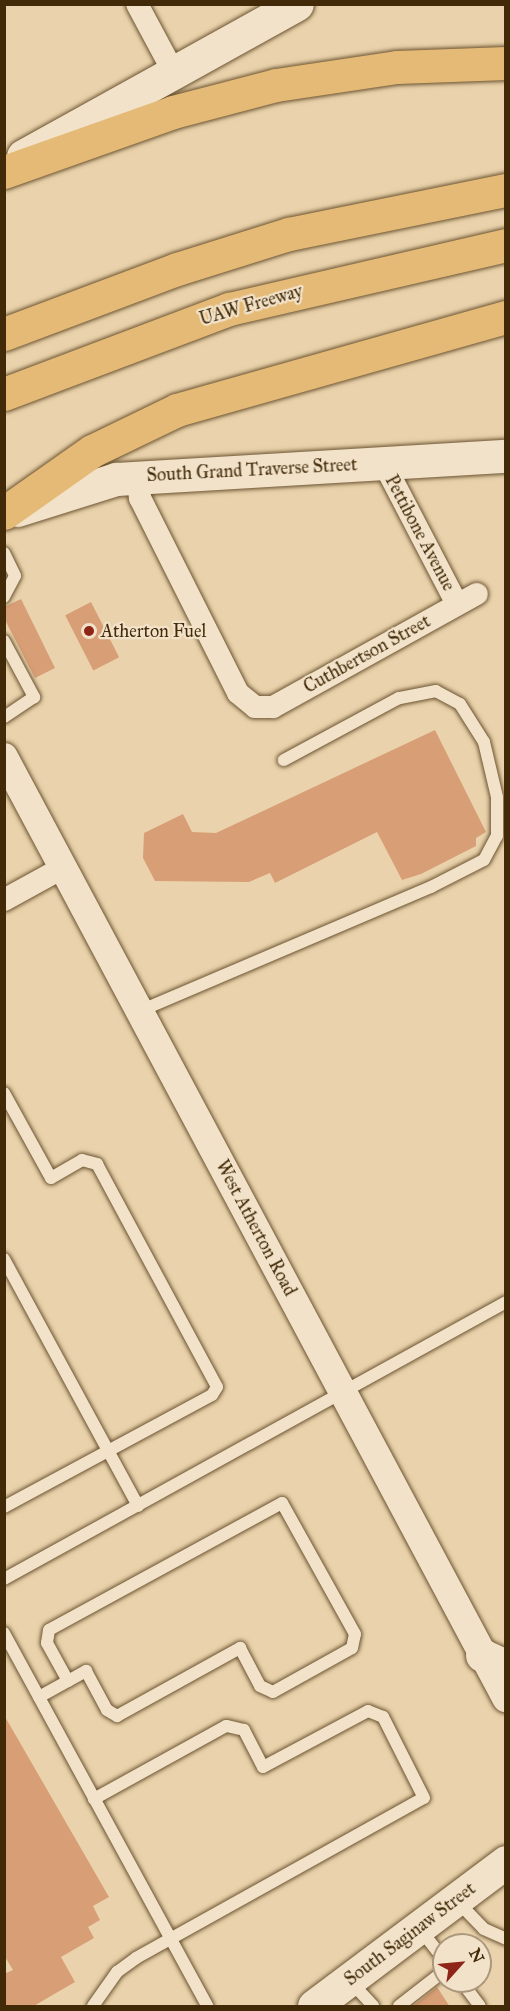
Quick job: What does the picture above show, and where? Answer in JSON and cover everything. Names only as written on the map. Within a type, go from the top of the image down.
[{"type":"highway","points":[[4,172],[173,112],[265,87],[397,67],[506,63]]},
{"type":"highway","points":[[4,334],[146,280],[289,234],[506,189]]},
{"type":"highway","name":"UAW Freeway","points":[[4,394],[229,309],[366,273],[506,245]]},
{"type":"highway","points":[[4,514],[92,451],[177,410],[506,317]]},
{"type":"main road","points":[[4,166],[297,4]]},
{"type":"main road","name":"South Grand Traverse Street","points":[[4,514],[72,490],[138,477],[506,456]]},
{"type":"main road","name":"South Saginaw Street","points":[[314,2007],[506,1862]]},
{"type":"street","points":[[137,4],[173,71]]},
{"type":"street","name":"Pettibone Avenue","points":[[383,462],[467,599]]},
{"type":"street","name":"Cuthbertson Street","points":[[138,477],[140,498],[233,683],[255,707],[273,707],[467,599]]},
{"type":"street","name":"West Atherton Road","points":[[4,758],[344,1394],[494,1660],[506,1698]]},
{"type":"street","points":[[4,900],[64,867]]},
{"type":"lane","points":[[4,553],[15,576],[4,597]]},
{"type":"lane","points":[[4,641],[34,697],[4,717]]},
{"type":"lane","points":[[140,1011],[431,887],[484,860],[497,836],[497,797],[484,742],[460,704],[436,692],[399,698],[284,760]]},
{"type":"lane","points":[[4,1093],[51,1178],[82,1160],[97,1164],[217,1387],[212,1395],[4,1507]]},
{"type":"lane","points":[[4,1259],[138,1506]]},
{"type":"lane","points":[[4,1579],[344,1394],[506,1302]]},
{"type":"lane","points":[[39,1697],[68,1681],[86,1671],[107,1710],[117,1716],[240,1648],[260,1686],[273,1692],[352,1648],[355,1634],[282,1503],[49,1630],[47,1643],[68,1681]]},
{"type":"lane","points":[[4,1633],[207,2007]]},
{"type":"lane","points":[[93,2007],[117,1972],[169,1940],[419,1805],[423,1788],[383,1717],[368,1711],[263,1767],[244,1730],[226,1726],[94,1799]]},
{"type":"lane","points":[[455,1899],[484,1929],[506,1939]]},
{"type":"lane","points":[[420,1928],[432,1944]]},
{"type":"lane","points":[[349,1980],[373,2007]]},
{"type":"lane","points":[[399,2007],[432,1981]]},
{"type":"lane","points":[[470,1993],[480,2007]]},
{"type":"building","points":[[21,599],[55,668],[35,678],[4,618],[4,607]]},
{"type":"building","points":[[91,602],[119,657],[93,670],[65,615]]},
{"type":"building","points":[[435,730],[486,832],[476,838],[476,846],[421,874],[402,880],[377,832],[275,883],[270,873],[249,882],[155,881],[143,858],[144,833],[183,814],[192,832],[216,833]]},
{"type":"building","points":[[4,1715],[109,1897],[93,1906],[100,1920],[88,1927],[94,1938],[61,1957],[75,1982],[32,2007],[4,2007],[4,1974],[13,1970],[4,1955]]},
{"type":"building","points":[[432,1991],[432,1993],[441,1993],[450,2007],[412,2007]]},
{"type":"place","name":"Atherton Fuel","points":[[89,631]]}]
